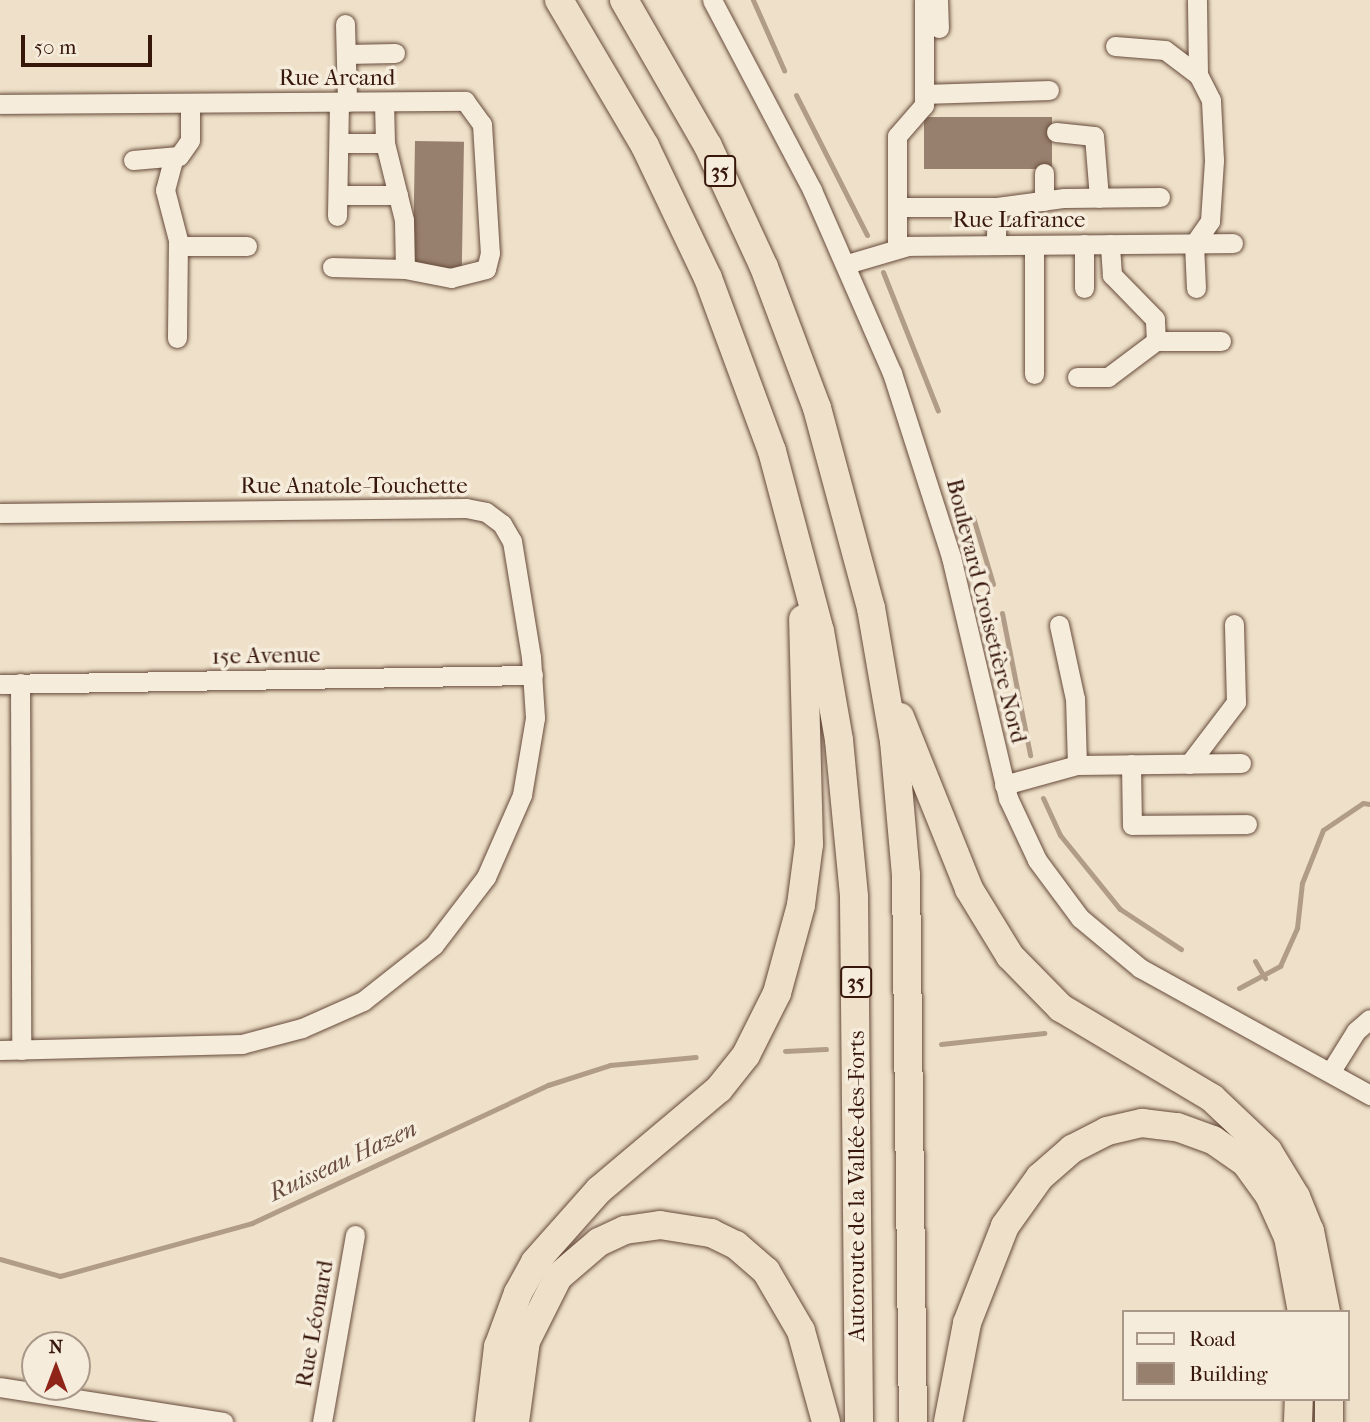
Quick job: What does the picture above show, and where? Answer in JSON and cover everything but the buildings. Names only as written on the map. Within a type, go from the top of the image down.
[{"type":"highway","name":"Autoroute de la Vallée-des-Forts","points":[[559,0],[635,128],[697,252],[753,396],[800,547],[831,689],[852,872],[859,1422]]},
{"type":"highway","name":"35","points":[[624,0],[708,146],[787,326],[841,488],[883,675],[897,765],[906,875],[913,1422]]},
{"type":"highway","points":[[489,1422],[498,1348],[518,1293],[535,1262],[598,1190],[719,1089],[746,1055],[777,993],[801,905],[810,821],[800,547]]},
{"type":"highway","points":[[883,675],[952,853],[1000,942],[1020,968],[1061,1008],[1212,1098],[1268,1151],[1296,1197],[1310,1231],[1326,1310]]},
{"type":"highway","points":[[948,1422],[967,1323],[1004,1226],[1050,1168],[1083,1142],[1107,1131],[1142,1123],[1178,1126],[1213,1140],[1245,1163],[1269,1195],[1288,1237],[1302,1310]]},
{"type":"highway","points":[[515,1422],[526,1341],[558,1277],[598,1242],[625,1230],[660,1225],[711,1233],[736,1245],[766,1271],[801,1331],[826,1422]]},
{"type":"highway","points":[[1298,1422],[1299,1401]]},
{"type":"highway","points":[[1329,1401],[1329,1422]]},
{"type":"street","name":"Boulevard Croisetière Nord","points":[[712,0],[785,134],[847,264],[891,373],[934,499],[1004,786],[1021,831],[1047,877],[1074,912],[1109,945],[1158,979],[1331,1071],[1370,1095]]},
{"type":"street","points":[[898,247],[897,136],[924,105],[923,0]]},
{"type":"street","points":[[939,0],[939,28]]},
{"type":"street","points":[[1197,0],[1198,75]]},
{"type":"street","points":[[337,216],[338,143],[346,54],[345,24]]},
{"type":"street","points":[[1115,46],[1165,50],[1198,75],[1211,100],[1214,189],[1210,222],[1194,244],[1196,288]]},
{"type":"street","points":[[346,54],[395,53]]},
{"type":"street","points":[[924,94],[1049,90]]},
{"type":"street","name":"Rue Arcand","points":[[0,104],[465,101],[482,124],[489,261],[486,269],[466,278],[405,268]]},
{"type":"street","points":[[332,267],[405,268],[404,220],[384,143],[384,102]]},
{"type":"street","points":[[177,338],[178,246],[165,190],[173,160],[190,140],[190,103]]},
{"type":"street","points":[[1056,132],[1094,136],[1098,198]]},
{"type":"street","points":[[338,143],[384,143]]},
{"type":"street","points":[[133,160],[173,160]]},
{"type":"street","points":[[1044,173],[1044,201]]},
{"type":"street","points":[[338,195],[398,195]]},
{"type":"street","points":[[897,207],[997,207],[1044,201],[1160,197]]},
{"type":"street","points":[[996,245],[997,207]]},
{"type":"street","name":"Rue Lafrance","points":[[847,264],[898,247],[1233,243]]},
{"type":"street","points":[[1084,244],[1084,288]]},
{"type":"street","points":[[1111,244],[1112,275],[1155,319],[1156,341]]},
{"type":"street","points":[[1034,245],[1034,374]]},
{"type":"street","points":[[178,246],[247,246]]},
{"type":"street","points":[[1077,377],[1108,377],[1156,341],[1221,341]]},
{"type":"street","name":"Rue Anatole-Touchette","points":[[0,513],[480,510],[502,524],[512,541],[533,675],[536,718],[530,762],[496,862],[447,932],[378,991],[318,1022],[242,1044],[0,1051]]},
{"type":"street","points":[[1189,764],[1236,702],[1234,624]]},
{"type":"street","points":[[1059,625],[1075,699],[1077,765]]},
{"type":"street","name":"15e Avenue","points":[[10,683],[533,675]]},
{"type":"street","points":[[10,683],[21,1050]]},
{"type":"street","points":[[1004,786],[1077,765],[1241,763]]},
{"type":"street","points":[[1131,764],[1132,825],[1247,824]]},
{"type":"street","points":[[1331,1071],[1356,1031],[1370,1019]]},
{"type":"street","name":"Rue Léonard","points":[[322,1422],[355,1235]]},
{"type":"street","points":[[0,1387],[223,1422]]},
{"type":"waterway","points":[[753,0],[784,70]]},
{"type":"waterway","points":[[796,95],[867,235]]},
{"type":"waterway","points":[[883,272],[938,411]]},
{"type":"waterway","points":[[973,517],[993,584]]},
{"type":"waterway","points":[[1002,613],[1030,755]]},
{"type":"waterway","points":[[1043,798],[1060,835],[1120,909],[1181,949]]},
{"type":"waterway","name":"Ruisseau Hazen","points":[[1239,988],[1280,966],[1297,928],[1302,883],[1323,830],[1363,803],[1370,804]]},
{"type":"waterway","points":[[1255,961],[1265,978]]},
{"type":"waterway","name":"Ruisseau Hazen","points":[[941,1044],[1044,1033]]},
{"type":"waterway","name":"Ruisseau Hazen","points":[[785,1051],[826,1049]]},
{"type":"waterway","name":"Ruisseau Hazen","points":[[0,1259],[60,1276],[252,1223],[548,1085],[610,1065],[696,1057]]}]
